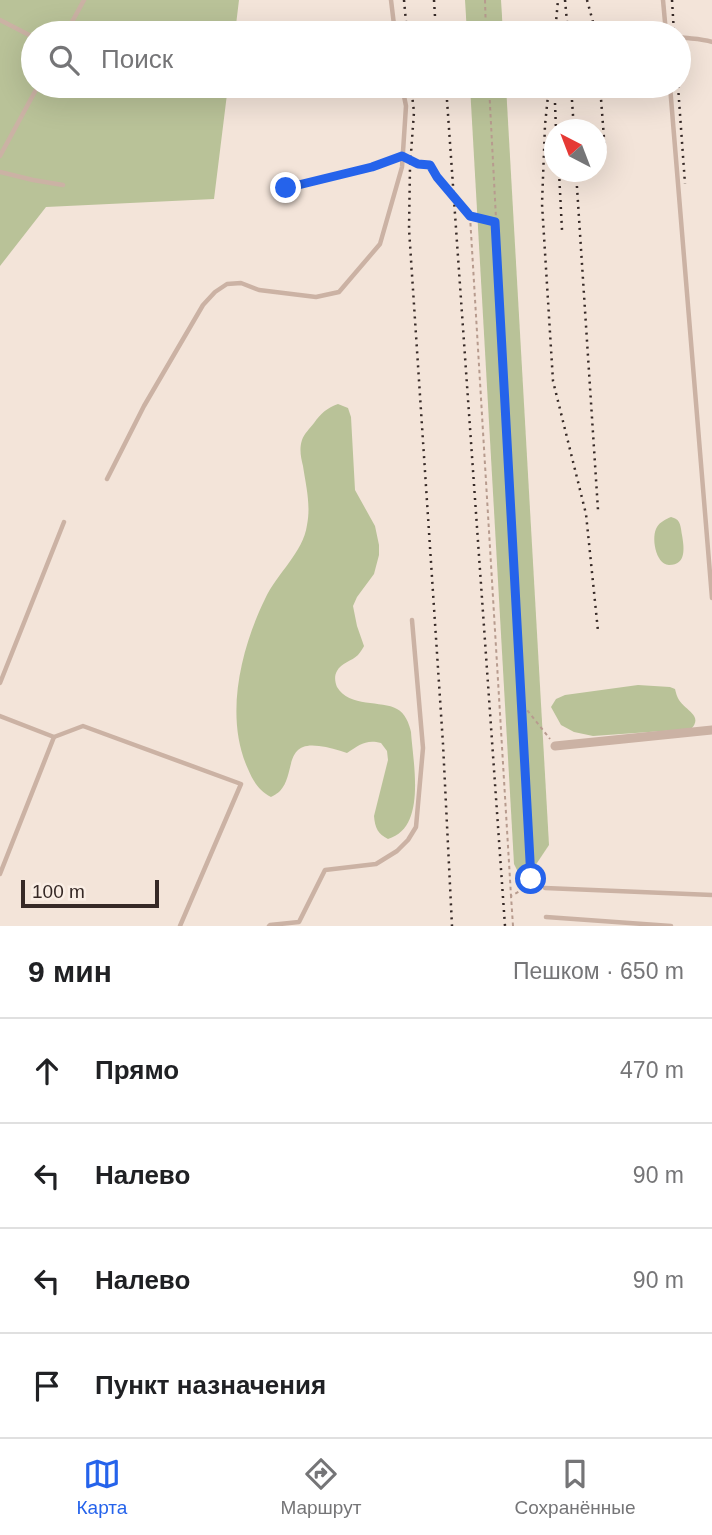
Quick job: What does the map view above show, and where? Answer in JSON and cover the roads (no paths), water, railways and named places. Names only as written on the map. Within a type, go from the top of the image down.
[{"type":"street","points":[[555,746],[712,730]]},
{"type":"lane","points":[[73,21],[84,0]]},
{"type":"lane","points":[[391,0],[394,21]]},
{"type":"lane","points":[[663,0],[665,21]]},
{"type":"lane","points":[[0,20],[21,31]]},
{"type":"lane","points":[[691,38],[712,41]]},
{"type":"lane","points":[[0,156],[31,98]]},
{"type":"lane","points":[[107,479],[144,406],[203,305],[215,292],[227,284],[241,283],[259,290],[316,297],[339,292],[380,244],[402,166],[404,98]]},
{"type":"lane","points":[[671,98],[712,598]]},
{"type":"lane","points":[[286,188],[372,167],[402,156]]},
{"type":"lane","points":[[0,172],[63,185]]},
{"type":"lane","points":[[1,680],[64,522]]},
{"type":"lane","points":[[269,926],[299,922],[325,870],[376,864],[397,851],[416,827],[423,748],[412,620]]},
{"type":"lane","points":[[0,716],[54,737],[83,726],[241,783],[180,926]]},
{"type":"lane","points":[[0,874],[54,737]]},
{"type":"lane","points":[[545,888],[712,895]]},
{"type":"lane","points":[[546,918],[671,926]]},
{"type":"railway","points":[[404,0],[406,21]]},
{"type":"railway","points":[[434,0],[435,21]]},
{"type":"railway","points":[[556,21],[558,0]]},
{"type":"railway","points":[[565,0],[567,21]]},
{"type":"railway","points":[[587,0],[593,21]]},
{"type":"railway","points":[[672,0],[673,21]]},
{"type":"railway","points":[[412,98],[409,229],[443,744],[452,926]]},
{"type":"railway","points":[[447,98],[505,926]]},
{"type":"railway","points":[[548,98],[542,204],[553,381],[586,514],[598,631]]},
{"type":"railway","points":[[572,98],[573,119]]},
{"type":"railway","points":[[601,98],[603,119]]},
{"type":"railway","points":[[679,98],[685,184]]},
{"type":"railway","points":[[555,103],[556,119]]},
{"type":"railway","points":[[560,182],[562,230]]},
{"type":"railway","points":[[577,182],[598,510]]}]
